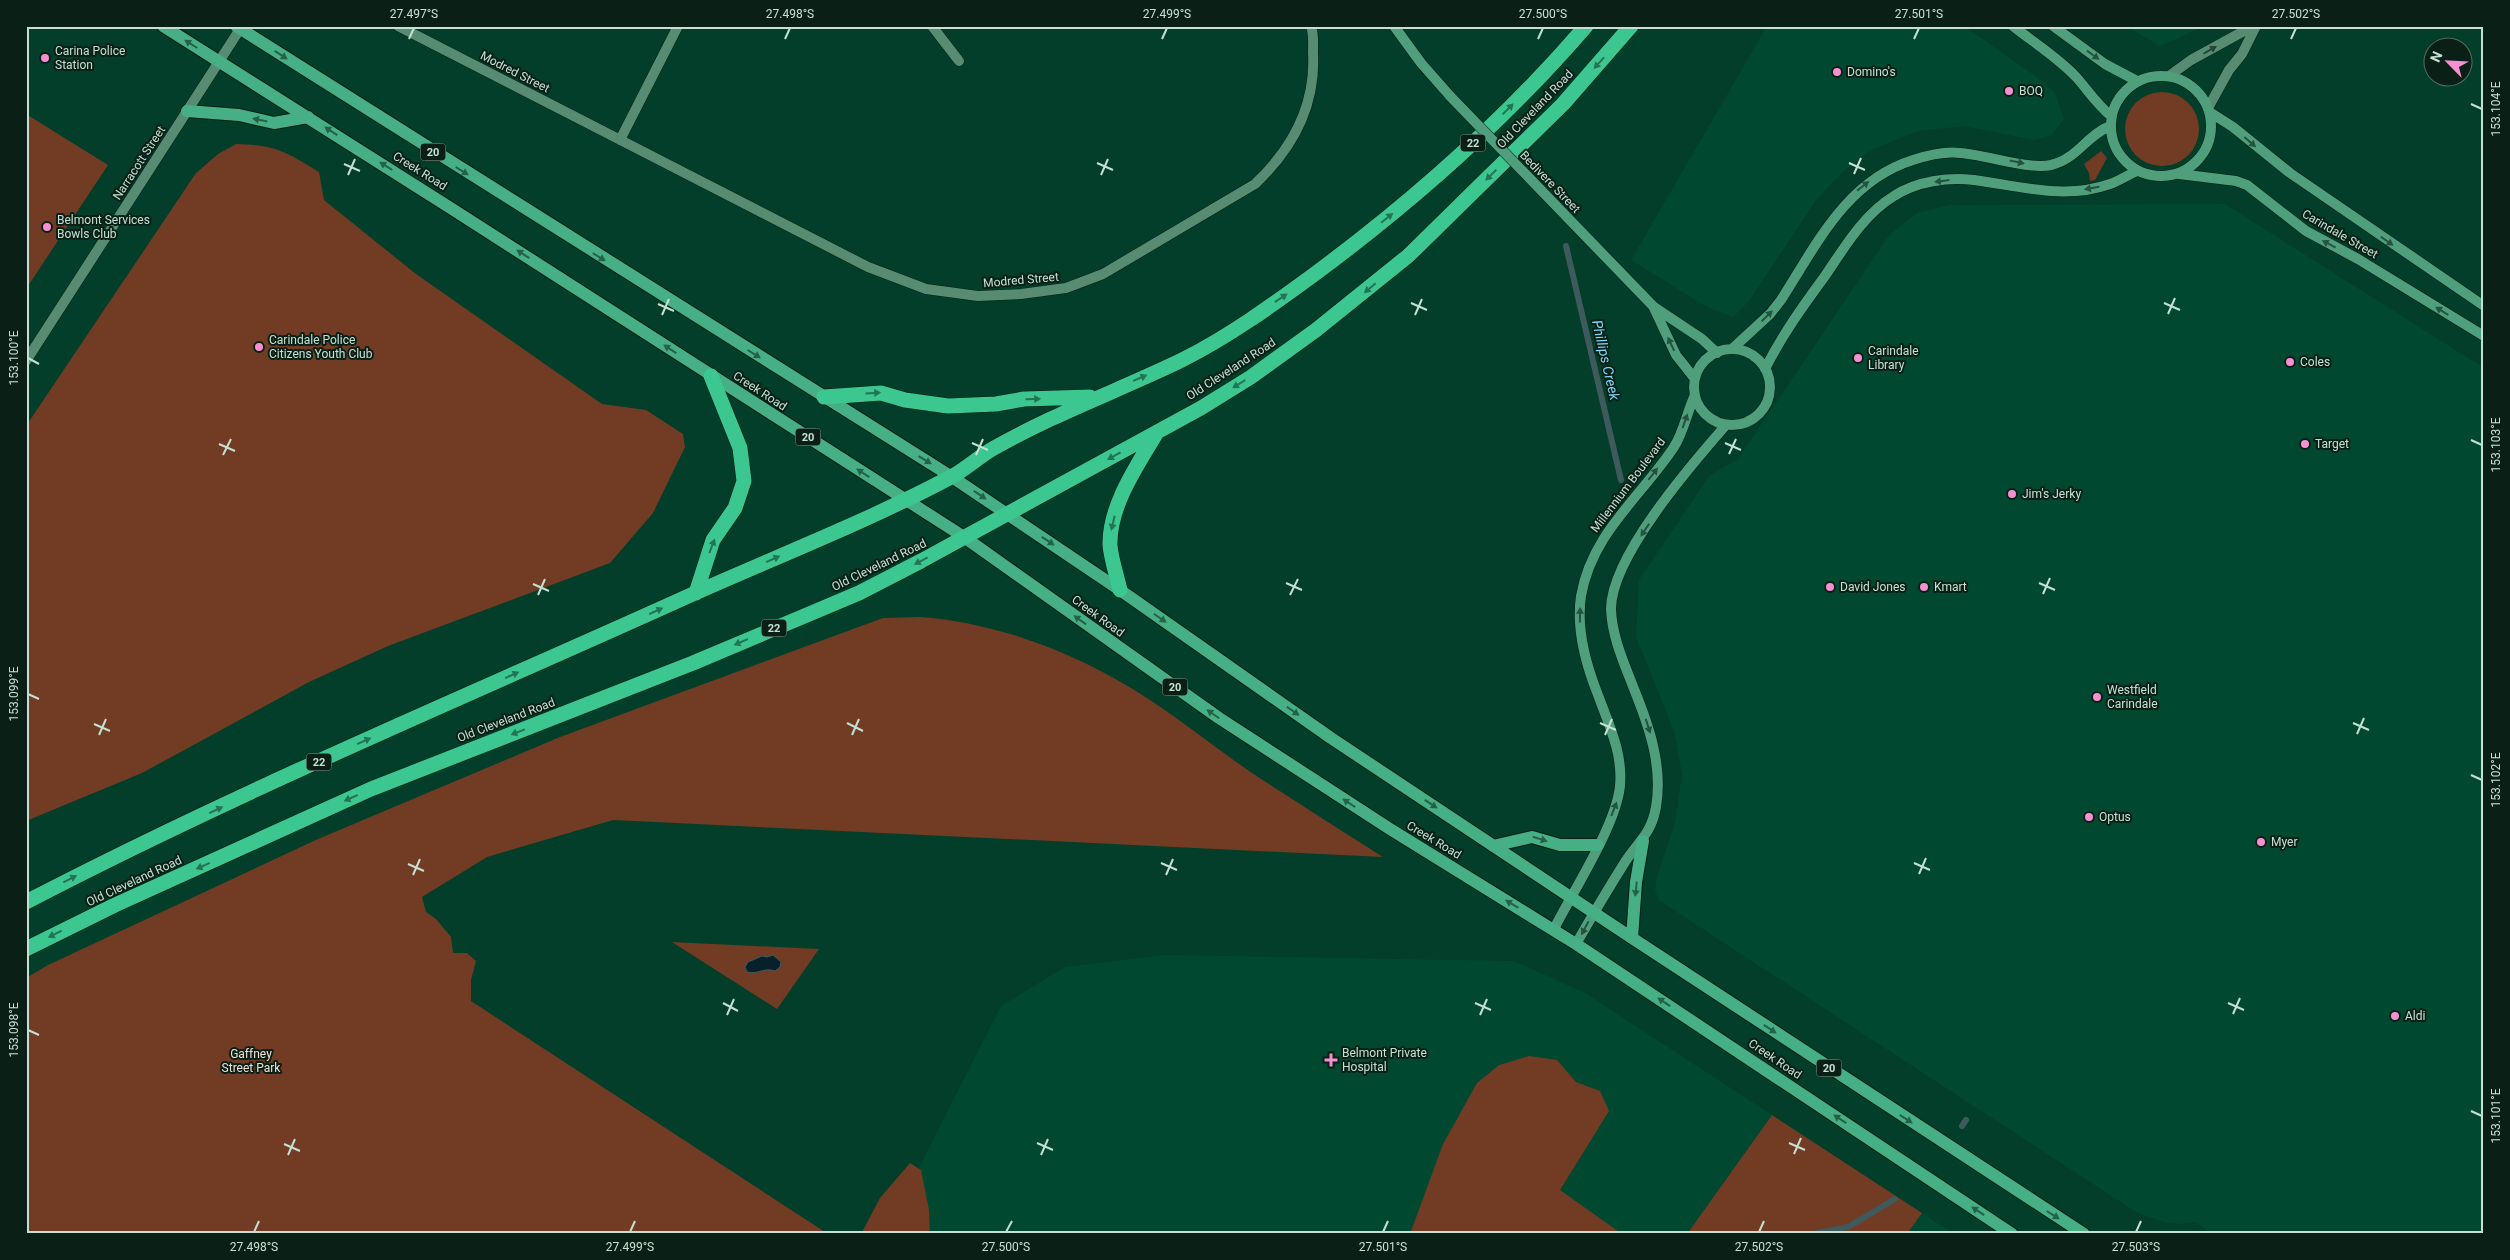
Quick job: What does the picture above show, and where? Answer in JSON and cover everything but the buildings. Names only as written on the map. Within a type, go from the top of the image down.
[{"type":"highway","name":"Old Cleveland Road","points":[[26,902],[78,875],[330,757],[904,500],[952,477],[993,449],[1096,397],[1184,359],[1250,319],[1350,248],[1414,196],[1469,146],[1559,57],[1586,26]]},
{"type":"highway","name":"Old Cleveland Road","points":[[26,949],[115,905],[371,789],[693,663],[859,593],[964,538],[1157,432],[1251,377],[1316,330],[1408,256],[1563,104],[1630,26]]},
{"type":"highway","points":[[696,592],[713,540],[735,508],[744,481],[740,448],[711,376]]},
{"type":"highway","points":[[824,397],[881,393],[905,400],[948,406],[996,404],[1024,399],[1096,397]]},
{"type":"highway","points":[[1120,590],[1110,546],[1115,515],[1126,487],[1157,432]]},
{"type":"main road","name":"Creek Road","points":[[163,26],[308,116],[964,538],[1219,718],[1390,830],[1554,929],[2012,1234]]},
{"type":"main road","name":"Creek Road","points":[[238,27],[952,477],[1120,590],[1331,738],[1593,913],[2084,1234]]},
{"type":"main road","points":[[187,112],[238,116],[274,123],[308,116]]},
{"type":"main road","points":[[1493,846],[1532,837],[1574,847],[1598,845]]},
{"type":"main road","points":[[1632,938],[1636,882],[1643,840]]},
{"type":"street","name":"Modred Street","points":[[398,26],[868,267],[926,289],[978,296],[1021,294],[1066,288],[1103,274],[1255,184],[1274,166],[1294,138],[1306,111],[1314,70],[1311,26]]},
{"type":"street","points":[[620,140],[678,26]]},
{"type":"street","points":[[932,26],[959,62]]},
{"type":"street","name":"Bedivere Street","points":[[1394,26],[1421,63],[1450,96],[1653,306],[1702,339],[1717,353]]},
{"type":"street","points":[[2013,26],[2077,78],[2110,121]]},
{"type":"street","points":[[2053,26],[2106,64],[2137,81]]},
{"type":"street","points":[[2169,76],[2191,60],[2255,26]]},
{"type":"street","points":[[2209,111],[2229,70],[2242,54],[2255,26]]},
{"type":"street","name":"Narracott Street","points":[[26,361],[219,62],[238,27]]},
{"type":"street","points":[[2152,76],[2169,76],[2193,87],[2202,96],[2209,111],[2211,132],[2206,147],[2194,164],[2179,174],[2153,176],[2137,171],[2126,163],[2117,152],[2112,139],[2110,121],[2116,102],[2125,90],[2137,81],[2152,76]]},
{"type":"street","name":"Carindale Street","points":[[2209,111],[2233,127],[2257,148],[2306,184],[2484,306]]},
{"type":"street","points":[[1732,350],[1770,314],[1781,300],[1844,204],[1881,173],[1923,156],[1958,153],[2032,166],[2049,166],[2072,156],[2110,121]]},
{"type":"street","points":[[1765,369],[1779,340],[1856,233],[1880,206],[1894,196],[1911,187],[1956,179],[2045,191],[2088,189],[2110,184],[2137,171]]},
{"type":"street","name":"Carindale Street","points":[[2179,174],[2236,180],[2247,185],[2306,231],[2358,259],[2484,336]]},
{"type":"street","name":"Bedivere Street","points":[[1653,306],[1676,355],[1695,379]]},
{"type":"street","points":[[1732,350],[1751,354],[1765,369],[1769,380],[1770,393],[1766,405],[1758,415],[1748,422],[1726,425],[1706,415],[1699,406],[1695,395],[1695,379],[1707,359],[1717,353],[1732,350]]},
{"type":"street","name":"Millennium Boulevard","points":[[1554,929],[1598,845],[1617,801],[1621,772],[1619,756],[1610,725],[1587,663],[1580,622],[1585,579],[1599,544],[1674,446],[1695,395]]},
{"type":"street","points":[[1576,944],[1627,859],[1643,840],[1650,828],[1656,806],[1656,762],[1652,740],[1614,634],[1611,610],[1616,580],[1628,556],[1693,461],[1726,425]]},
{"type":"shaded area","points":[[1767,26],[1964,26],[2045,83],[2055,93],[2064,119],[2052,135],[2034,140],[1964,126],[1918,131],[1869,151],[1843,172],[1817,199],[1749,301],[1733,317],[1707,307],[1631,260]]},
{"type":"shaded area","points":[[2126,26],[2205,26],[2160,46]]},
{"type":"shaded area","name":"Westfield Carindale","points":[[2225,204],[2484,368],[2484,1234],[2212,1234],[2195,1222],[2181,1224],[2164,1222],[2139,1214],[1660,901],[1655,891],[1657,876],[1675,823],[1682,774],[1674,731],[1636,637],[1639,580],[1709,476],[1738,459],[1890,234],[1917,213],[1949,205]]},
{"type":"shaded area","name":"Belmont Private Hospital","points":[[1163,955],[1514,961],[1585,993],[1772,1115],[1687,1234],[885,1234],[1001,1006],[1065,967]]},
{"type":"shaded area","points":[[1922,1213],[1954,1234],[1907,1234]]},
{"type":"green space","points":[[2155,92],[2169,92],[2183,98],[2193,108],[2199,122],[2199,136],[2193,150],[2183,160],[2169,166],[2155,166],[2141,160],[2131,150],[2125,136],[2125,122],[2131,108],[2141,98]]},
{"type":"green space","name":"Belmont Services Bowls Club","points":[[26,114],[108,165],[26,289]]},
{"type":"green space","points":[[236,144],[261,146],[280,151],[319,172],[324,200],[416,274],[602,404],[646,410],[683,434],[685,447],[653,513],[610,563],[388,646],[309,682],[142,773],[26,821],[26,426],[196,173],[218,154]]},
{"type":"green space","points":[[2101,151],[2107,158],[2095,180],[2090,181],[2089,173],[2084,164]]},
{"type":"green space","name":"Gaffney Street Park","points":[[920,617],[950,620],[1010,634],[1040,644],[1097,669],[1150,700],[1252,773],[1383,857],[613,820],[487,857],[422,897],[426,912],[436,919],[451,937],[453,953],[467,953],[476,961],[471,980],[471,1001],[828,1234],[26,1234],[26,978],[48,965],[318,839],[560,737],[883,618]]},
{"type":"green space","points":[[672,942],[819,949],[777,1009]]},
{"type":"green space","points":[[1529,1056],[1557,1060],[1576,1082],[1600,1091],[1609,1111],[1560,1190],[1622,1234],[1410,1234],[1443,1144],[1477,1083],[1499,1065]]},
{"type":"green space","points":[[1772,1115],[1922,1213],[1907,1234],[1687,1234]]},
{"type":"green space","points":[[910,1163],[921,1170],[929,1210],[930,1234],[861,1234],[880,1198]]},
{"type":"water","points":[[773,955],[781,962],[780,967],[775,971],[747,972],[745,967],[748,962],[762,956]]},
{"type":"waterway","name":"Phillips Creek","points":[[1566,246],[1621,480]]},
{"type":"waterway","name":"Phillips Creek","points":[[1962,1126],[1966,1120]]},
{"type":"waterway","name":"Phillips Creek","points":[[1813,1234],[1848,1227],[1895,1199]]},
{"type":"place","name":"Carina Police Station","points":[[45,58]]},
{"type":"place","name":"Domino's","points":[[1837,72]]},
{"type":"place","name":"BOQ","points":[[2009,91]]},
{"type":"place","name":"Belmont Services Bowls Club","points":[[47,227]]},
{"type":"place","name":"Carindale Police Citizens Youth Club","points":[[259,347]]},
{"type":"place","name":"Carindale Library","points":[[1858,358]]},
{"type":"place","name":"Coles","points":[[2290,362]]},
{"type":"place","name":"Target","points":[[2305,444]]},
{"type":"place","name":"Jim's Jerky","points":[[2012,494]]},
{"type":"place","name":"David Jones","points":[[1830,587]]},
{"type":"place","name":"Kmart","points":[[1924,587]]},
{"type":"place","name":"Westfield Carindale","points":[[2097,697]]},
{"type":"place","name":"Optus","points":[[2089,817]]},
{"type":"place","name":"Myer","points":[[2261,842]]},
{"type":"place","name":"Aldi","points":[[2395,1016]]},
{"type":"place","name":"Belmont Private Hospital","points":[[1331,1060]]}]
